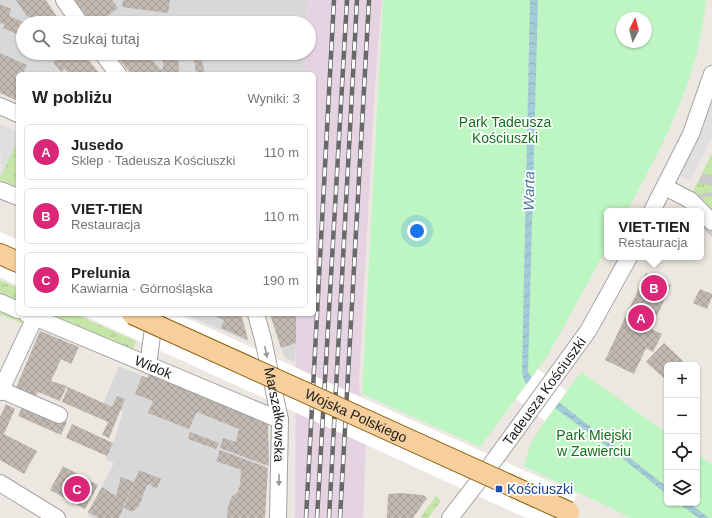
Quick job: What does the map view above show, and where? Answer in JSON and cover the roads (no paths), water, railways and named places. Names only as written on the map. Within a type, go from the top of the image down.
[{"type":"main road","points":[[0,254],[16,261]]},
{"type":"main road","name":"Wojska Polskiego","points":[[136,316],[575,515]]},
{"type":"street","points":[[64,0],[75,16]]},
{"type":"street","points":[[107,60],[116,72]]},
{"type":"street","points":[[654,208],[691,134],[712,74]]},
{"type":"street","points":[[0,106],[16,113]]},
{"type":"street","points":[[665,186],[690,200],[698,208]]},
{"type":"street","points":[[0,190],[16,196]]},
{"type":"street","points":[[704,214],[712,222]]},
{"type":"street","name":"Tadeusza Kościuszki","points":[[450,518],[588,332],[627,260]]},
{"type":"street","points":[[0,302],[16,309]]},
{"type":"street","points":[[31,316],[1,391],[59,415]]},
{"type":"street","name":"Widok","points":[[31,316],[280,420]]},
{"type":"street","points":[[148,365],[155,316]]},
{"type":"street","name":"Marszałkowska","points":[[257,316],[263,339],[280,420],[278,518]]},
{"type":"street","points":[[0,483],[57,518]]},
{"type":"water","name":"Warta","points":[[530,0],[538,0],[528,372],[532,378],[526,385],[522,369]]},
{"type":"water","points":[[559,402],[664,485],[664,493],[620,456],[555,408]]},
{"type":"water","points":[[682,506],[693,506],[709,518],[699,518]]},
{"type":"railway","points":[[306,518],[334,0]]},
{"type":"railway","points":[[317,518],[347,0]]},
{"type":"railway","points":[[329,518],[357,0]]},
{"type":"railway","points":[[340,518],[369,0]]},
{"type":"place","name":"VIET-TIEN","points":[[654,288]]},
{"type":"place","name":"Jusedo","points":[[641,318]]},
{"type":"place","name":"Prelunia","points":[[77,489]]},
{"type":"place","name":"Kościuszki","points":[[499,489]]},
{"type":"park label","name":"Park Tadeusza Kościuszki","points":[[505,130]]},
{"type":"park label","name":"Park Miejski w Zawierciu","points":[[594,444]]}]
